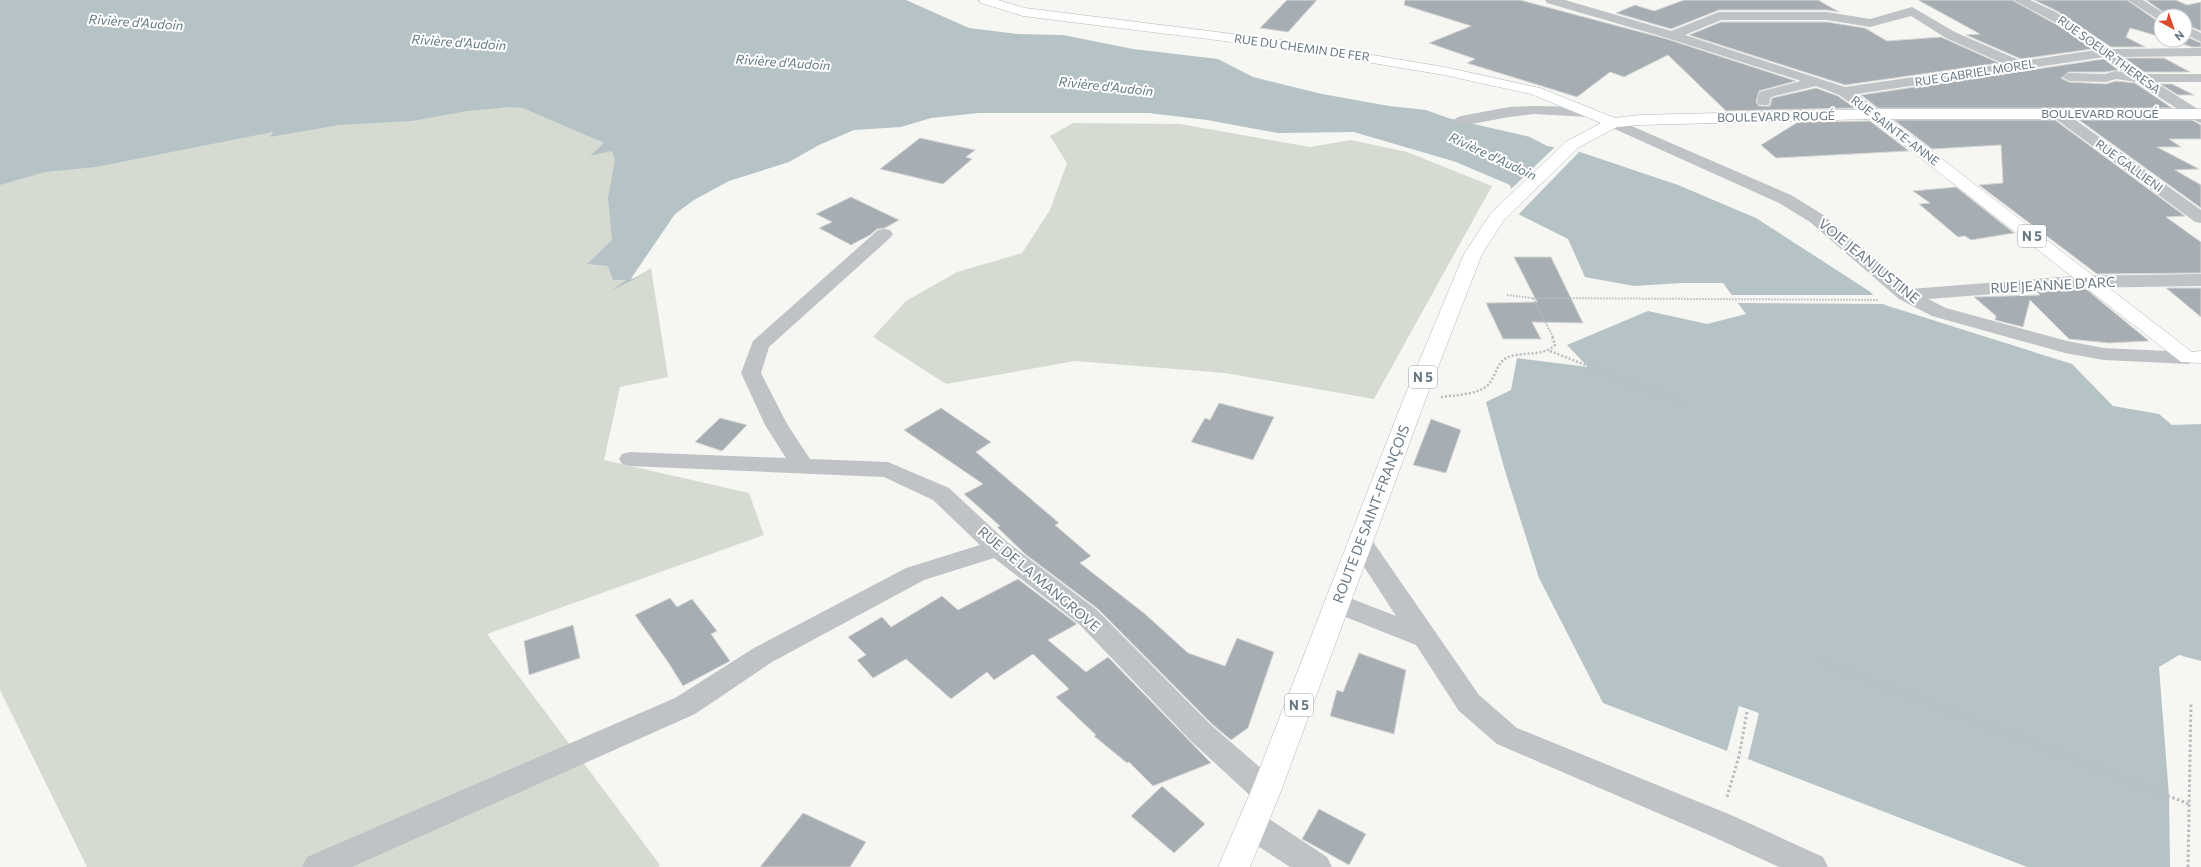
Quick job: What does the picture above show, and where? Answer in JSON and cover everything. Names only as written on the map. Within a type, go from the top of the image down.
[{"type":"main road","name":"RUE DU CHEMIN DE FER","points":[[985,0],[1023,12],[1289,45],[1444,71],[1535,91],[1613,123]]},
{"type":"main road","name":"BOULEVARD ROUGÉ","points":[[1538,178],[1573,144],[1613,123],[1640,120],[1876,114],[2199,116]]},
{"type":"main road","name":"RUE SAINTE-ANNE","points":[[1876,114],[2090,282],[2194,357]]},
{"type":"main road","name":"ROUTE DE SAINT-FRANÇOIS","points":[[1234,867],[1266,791],[1415,398],[1473,254],[1497,217],[1538,178]]},
{"type":"street","name":"RUE SAINTE-ANNE","points":[[1552,0],[1672,35],[1817,81],[1844,92],[1876,114]]},
{"type":"street","name":"RUE SOEUR THERESA","points":[[2019,0],[2036,5],[2062,20],[2138,78],[2199,116]]},
{"type":"street","points":[[2036,5],[2052,0]]},
{"type":"street","points":[[2134,0],[2153,11]]},
{"type":"street","points":[[1793,3],[1827,16]]},
{"type":"street","points":[[1894,18],[1911,5],[1925,21]]},
{"type":"street","points":[[1672,35],[1719,16],[1827,16],[1870,23],[1894,18],[1925,21],[2020,66]]},
{"type":"street","name":"RUE GABRIEL MOREL","points":[[1844,92],[2106,53],[2201,52]]},
{"type":"street","points":[[2069,78],[2106,78],[2120,75],[2138,78],[2201,78]]},
{"type":"street","points":[[1764,102],[1764,95],[1770,92],[1817,81]]},
{"type":"street","points":[[1461,121],[1510,112],[1534,110],[1589,112]]},
{"type":"street","name":"RUE GALLIENI","points":[[2058,114],[2201,218]]},
{"type":"street","name":"VOIE JEAN JUSTINE","points":[[1613,123],[1785,199],[1805,210],[1906,295],[1939,312],[2065,347],[2104,354],[2194,357]]},
{"type":"street","points":[[803,466],[776,425],[751,373],[760,345],[884,234]]},
{"type":"street","name":"RUE JEANNE D'ARC","points":[[1906,295],[2090,282],[2201,280]]},
{"type":"street","name":"RUE DE LA MANGROVE","points":[[630,459],[888,470],[942,494],[998,548],[1088,617],[1201,733],[1266,791]]},
{"type":"street","points":[[1360,542],[1469,703],[1507,736],[1720,825],[1812,867]]},
{"type":"street","points":[[318,867],[685,706],[763,655],[916,574],[998,548]]},
{"type":"street","points":[[1337,603],[1425,638]]},
{"type":"street","points":[[1252,825],[1316,867]]},
{"type":"path","points":[[1507,295],[1533,298],[1882,300]]},
{"type":"path","points":[[1533,298],[1554,339],[1555,345],[1550,351]]},
{"type":"path","points":[[1415,398],[1443,397],[1476,391],[1488,385],[1502,360],[1512,356],[1550,351],[1687,405]]},
{"type":"path","points":[[1818,660],[2189,804]]},
{"type":"path","points":[[2188,867],[2191,702]]},
{"type":"path","points":[[1720,825],[1739,756],[1747,712]]},
{"type":"shaded area","points":[[511,100],[557,113],[609,147],[629,169],[610,252],[633,279],[651,268],[668,377],[620,387],[604,460],[749,493],[764,535],[487,634],[660,865],[658,867],[87,867],[0,690],[0,182],[15,172],[293,129]]},
{"type":"shaded area","points":[[1073,123],[1180,124],[1310,147],[1351,140],[1407,152],[1492,186],[1374,399],[1225,373],[1075,361],[946,384],[873,337],[906,301],[957,272],[1022,253],[1050,210],[1067,163],[1050,136]]},
{"type":"water","name":"Rivière d'Audoin","points":[[0,0],[906,0],[969,28],[1019,34],[1063,35],[1133,49],[1218,59],[1253,77],[1322,94],[1389,106],[1426,110],[1448,118],[1530,137],[1547,146],[1580,152],[1678,185],[1756,218],[1869,291],[1885,305],[2072,364],[2113,406],[2159,414],[2172,425],[2201,424],[2201,661],[2179,655],[2159,667],[2169,796],[2170,867],[2027,867],[1603,703],[1539,578],[1505,471],[1486,402],[1511,390],[1517,358],[1588,367],[1567,345],[1648,311],[1707,324],[1746,314],[1723,283],[1682,283],[1634,286],[1585,277],[1568,239],[1518,214],[1510,185],[1456,162],[1354,132],[1278,133],[1207,120],[1149,113],[979,113],[931,118],[901,127],[854,130],[819,145],[789,162],[729,181],[694,200],[675,214],[630,280],[646,273],[611,291],[626,280],[613,280],[608,266],[587,264],[612,240],[608,198],[615,160],[612,151],[590,156],[604,143],[523,108],[510,107],[467,111],[412,121],[339,125],[270,137],[273,132],[96,167],[45,172],[0,185]]},
{"type":"pier","points":[[1556,146],[1581,150],[1517,216],[1510,190]]},
{"type":"pier","points":[[1729,295],[1876,295],[1888,304],[1736,303]]},
{"type":"pier","points":[[1739,706],[1759,713],[1748,759],[1727,751]]},
{"type":"building","points":[[1287,0],[1317,0],[1288,32],[1260,28]]},
{"type":"building","points":[[1405,0],[1520,0],[1667,39],[1796,81],[1759,91],[1756,102],[1759,106],[1770,106],[1772,98],[1816,88],[1838,96],[1855,108],[1726,111],[1668,55],[1624,77],[1610,72],[1577,97],[1467,63],[1475,59],[1429,43],[1471,26],[1404,5]]},
{"type":"building","points":[[1684,0],[1818,0],[1839,12],[1827,10],[1719,10],[1671,29],[1616,13],[1635,5],[1654,11]]},
{"type":"building","points":[[1918,0],[2012,0],[2061,27],[2092,49],[2021,59],[1966,35],[1980,34]]},
{"type":"building","points":[[2034,0],[2127,0],[2153,18],[2153,35],[2130,28],[2126,37],[2145,47],[2111,47],[2057,11]]},
{"type":"building","points":[[2146,0],[2176,0],[2187,5],[2201,2],[2201,31],[2193,28],[2193,8],[2158,8]]},
{"type":"building","points":[[1721,22],[1827,22],[1865,28],[1887,41],[1941,37],[1999,63],[1845,85],[1689,35]]},
{"type":"building","points":[[2193,40],[2201,43],[2201,47],[2193,47]]},
{"type":"building","points":[[2125,58],[2164,58],[2190,72],[2144,72]]},
{"type":"building","points":[[2104,59],[2118,70],[2105,72],[2069,72],[2061,78],[2069,82],[2106,84],[2116,81],[2135,83],[2172,108],[1878,108],[1861,95]]},
{"type":"building","points":[[2160,84],[2172,84],[2194,95],[2178,95]]},
{"type":"building","points":[[1894,120],[2055,120],[2185,216],[2166,217],[2201,242],[2201,273],[2097,274],[1979,185],[2003,183],[2001,145],[1932,149]]},
{"type":"building","points":[[2079,120],[2192,120],[2201,125],[2201,139],[2169,139],[2181,147],[2157,147],[2199,169],[2175,170],[2201,185],[2201,208]]},
{"type":"building","points":[[1870,121],[1909,151],[1776,158],[1761,145],[1798,122]]},
{"type":"building","points":[[920,138],[975,150],[966,157],[972,159],[943,184],[880,169]]},
{"type":"building","points":[[1956,187],[2014,233],[1971,240],[1965,236],[1958,237],[1919,204],[1930,203],[1913,191]]},
{"type":"building","points":[[851,197],[899,220],[885,228],[877,229],[870,235],[851,245],[819,228],[832,222],[816,214]]},
{"type":"building","points":[[1514,257],[1551,257],[1583,323],[1532,322],[1541,339],[1503,339],[1486,303],[1537,302]]},
{"type":"building","points":[[2166,288],[2201,288],[2201,317]]},
{"type":"building","points":[[2086,289],[2149,341],[2109,343],[2069,339],[2030,300],[2023,327],[1995,320],[1996,316],[1974,297],[2040,295],[2037,292]]},
{"type":"building","points":[[1219,403],[1274,417],[1253,460],[1191,442],[1205,418],[1210,420]]},
{"type":"building","points":[[941,408],[991,442],[976,452],[1059,523],[1055,525],[1091,556],[1080,563],[1145,614],[1188,653],[1225,666],[1237,638],[1274,652],[1248,728],[1231,740],[1212,724],[1098,609],[1025,554],[997,527],[1000,526],[964,494],[983,484],[904,430]]},
{"type":"building","points":[[720,418],[747,425],[722,451],[695,442]]},
{"type":"building","points":[[1431,419],[1461,430],[1446,473],[1413,465]]},
{"type":"building","points":[[1018,579],[1077,624],[1048,640],[1086,672],[1108,657],[1211,763],[1153,786],[1129,762],[1127,763],[1094,736],[1096,735],[1056,697],[1069,689],[1033,654],[994,680],[987,672],[951,699],[906,659],[873,678],[857,660],[866,655],[848,637],[882,617],[891,627],[942,596],[958,610]]},
{"type":"building","points":[[670,598],[677,607],[692,599],[717,631],[711,634],[730,661],[683,686],[635,615]]},
{"type":"building","points":[[573,625],[580,658],[529,675],[524,641]]},
{"type":"building","points":[[1359,653],[1406,670],[1394,734],[1330,716],[1337,690],[1343,692]]},
{"type":"building","points":[[1162,786],[1205,824],[1174,853],[1131,816]]},
{"type":"building","points":[[1319,809],[1366,834],[1349,865],[1302,839]]},
{"type":"building","points":[[803,813],[866,842],[850,867],[760,867]]}]
